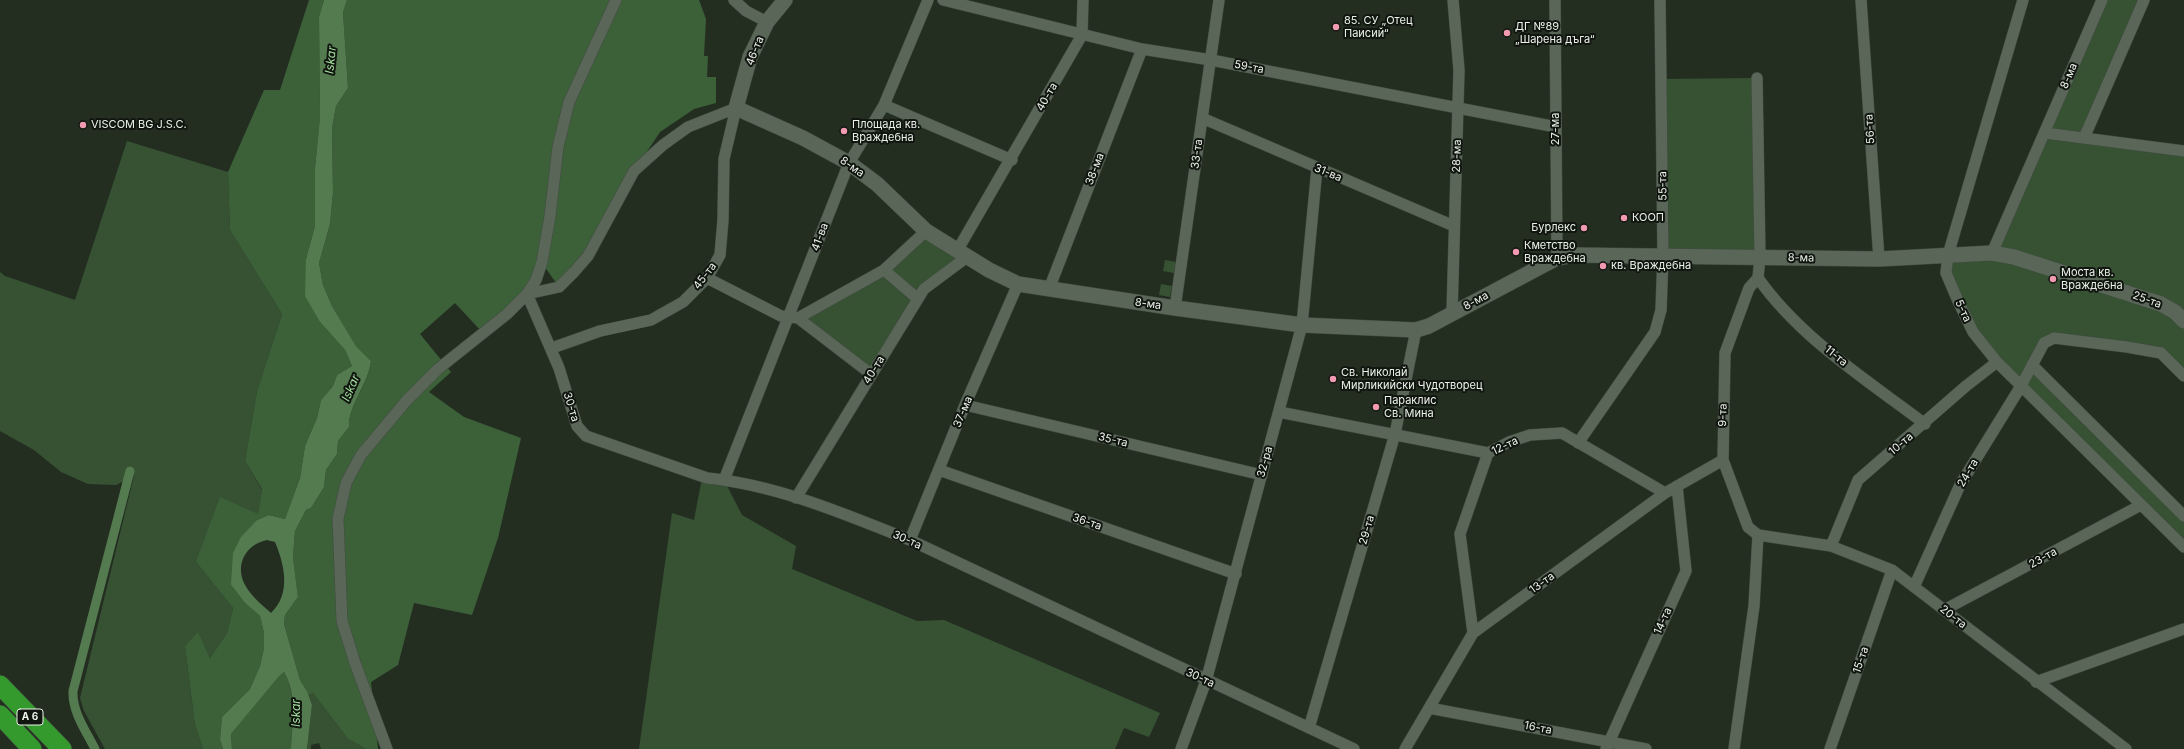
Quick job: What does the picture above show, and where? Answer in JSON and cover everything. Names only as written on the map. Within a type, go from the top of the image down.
[{"type":"highway","name":"A 6","points":[[0,685],[62,749]]},
{"type":"highway","name":"A 6","points":[[0,715],[32,749]]},
{"type":"street","points":[[387,749],[355,663],[342,621],[338,519],[346,483],[361,455],[407,400],[438,369],[507,314],[527,294],[536,280],[542,262],[550,216],[558,147],[569,102],[616,0]]},
{"type":"street","points":[[734,0],[746,11],[766,22]]},
{"type":"street","name":"46-та","points":[[736,108],[750,57],[766,22],[786,0]]},
{"type":"street","name":"41-ва","points":[[724,480],[793,318],[849,163],[884,105],[928,0]]},
{"type":"street","name":"59-та","points":[[943,0],[1142,49],[1211,60],[1556,127]]},
{"type":"street","name":"40-та","points":[[796,498],[924,289],[962,254],[1012,160],[1082,35],[1083,0]]},
{"type":"street","name":"33-та","points":[[1175,308],[1219,0]]},
{"type":"street","name":"28-ма","points":[[1452,313],[1459,70],[1453,0]]},
{"type":"street","name":"27-ма","points":[[1555,0],[1556,258]]},
{"type":"street","name":"55-та","points":[[1578,443],[1655,332],[1661,310],[1663,256],[1660,0]]},
{"type":"street","name":"56-та","points":[[1861,0],[1879,259]]},
{"type":"street","name":"5-та","points":[[2023,0],[1948,255],[1946,273],[1973,332],[1998,362],[2184,547]]},
{"type":"street","name":"8-ма","points":[[736,108],[804,138],[849,163],[876,184],[926,231],[962,254],[1018,284],[1049,290],[1302,325],[1416,330],[1429,326],[1556,258],[1574,255],[1879,259],[1992,253],[2102,0]]},
{"type":"street","points":[[2084,138],[2144,0]]},
{"type":"street","name":"38-ма","points":[[1049,290],[1142,49]]},
{"type":"street","name":"9-та","points":[[1757,78],[1760,257],[1758,278],[1749,288],[1725,353],[1722,460],[1748,527],[1758,535]]},
{"type":"street","points":[[884,105],[1012,160]]},
{"type":"street","points":[[527,294],[559,287],[574,272],[588,256],[634,171],[663,145],[688,127],[736,108]]},
{"type":"street","name":"45-та","points":[[552,348],[600,331],[651,320],[683,302],[707,278],[720,255],[723,220],[724,159],[736,108]]},
{"type":"street","name":"31-ва","points":[[1202,118],[1454,226]]},
{"type":"street","points":[[2045,133],[2184,151]]},
{"type":"street","name":"32-ра","points":[[1181,749],[1206,681],[1302,325],[1317,168]]},
{"type":"street","points":[[793,318],[884,270],[926,231]]},
{"type":"street","name":"25-та","points":[[1992,253],[2014,257],[2161,304],[2175,312],[2184,321]]},
{"type":"street","points":[[884,270],[918,299]]},
{"type":"street","points":[[707,278],[781,316],[793,318],[871,374]]},
{"type":"street","name":"11-та","points":[[1758,278],[1766,290],[1808,332],[1838,358],[1925,424]]},
{"type":"street","name":"37-ма","points":[[910,540],[965,405],[1018,284]]},
{"type":"street","name":"30-та","points":[[527,294],[552,348],[577,426],[586,436],[596,441],[707,478],[724,480],[796,498],[852,517],[910,540],[1206,681],[1354,749]]},
{"type":"street","name":"29-та","points":[[1309,728],[1395,434],[1416,330]]},
{"type":"street","points":[[2184,376],[2161,353],[2127,346],[2054,338],[2044,343],[2032,365],[2184,516]]},
{"type":"street","name":"10-та","points":[[1831,546],[1858,480],[1925,424],[1966,386],[1998,362]]},
{"type":"street","name":"24-та","points":[[1914,587],[1960,485],[2021,386],[2032,365]]},
{"type":"street","name":"35-та","points":[[965,405],[1262,475]]},
{"type":"street","points":[[1278,412],[1395,434],[1488,454]]},
{"type":"street","points":[[1562,433],[1665,493]]},
{"type":"street","name":"12-та","points":[[1473,633],[1460,534],[1488,454],[1509,442],[1530,435],[1586,433]]},
{"type":"street","name":"13-та","points":[[1404,749],[1473,633],[1665,493],[1722,460]]},
{"type":"street","name":"36-та","points":[[939,470],[1236,574]]},
{"type":"street","name":"14-та","points":[[1608,745],[1686,571],[1677,486]]},
{"type":"street","name":"23-та","points":[[1944,610],[2141,505]]},
{"type":"street","points":[[1734,749],[1754,606],[1758,535]]},
{"type":"street","name":"20-та","points":[[1758,535],[1831,546],[1892,570],[2036,682],[2126,749]]},
{"type":"street","name":"15-та","points":[[1830,749],[1892,570]]},
{"type":"street","points":[[2036,682],[2184,629]]},
{"type":"street","name":"16-та","points":[[1429,708],[1608,745],[1646,749]]},
{"type":"shaded area","points":[[309,0],[324,0],[319,17],[320,117],[315,168],[315,226],[306,259],[320,322],[345,350],[352,366],[337,375],[333,386],[321,400],[317,418],[305,446],[300,478],[285,519],[269,515],[257,520],[231,585],[245,603],[260,616],[264,633],[264,648],[260,666],[250,689],[222,717],[220,739],[223,749],[203,749],[195,725],[185,646],[198,632],[210,658],[227,633],[233,608],[196,562],[220,497],[258,514],[262,489],[245,461],[257,391],[282,314],[230,230],[228,172],[264,90],[280,90]]},
{"type":"shaded area","points":[[347,0],[699,0],[706,19],[704,56],[708,56],[707,77],[716,77],[716,103],[694,109],[660,132],[634,171],[614,212],[559,287],[542,263],[536,280],[483,333],[455,303],[420,334],[451,372],[429,392],[464,417],[521,438],[498,538],[472,615],[414,603],[398,665],[371,682],[378,749],[366,749],[348,739],[313,693],[309,695],[300,680],[284,624],[285,615],[298,597],[293,557],[295,531],[306,510],[311,508],[324,487],[326,470],[337,454],[338,441],[349,427],[352,411],[366,379],[371,361],[356,346],[332,306],[323,285],[319,263],[330,224],[333,193],[332,128],[336,106],[348,88],[343,12]]},
{"type":"shaded area","points":[[2102,0],[2144,0],[2084,138],[2184,151],[2184,376],[2161,353],[2054,338],[2032,365],[2184,516],[2184,547],[2007,371],[1958,301],[1948,255],[1992,253]]},
{"type":"shaded area","points":[[1757,78],[1760,257],[1663,256],[1662,79]]},
{"type":"shaded area","points":[[127,141],[228,172],[230,230],[282,314],[257,391],[245,461],[262,490],[258,515],[196,562],[233,608],[227,633],[210,658],[198,633],[185,646],[195,725],[203,749],[105,749],[84,711],[80,698],[134,476],[116,485],[88,484],[61,472],[34,450],[0,431],[0,272],[5,276],[75,300]]},
{"type":"shaded area","points":[[926,231],[967,257],[936,279],[871,374],[798,318],[884,270]]},
{"type":"shaded area","points":[[1165,260],[1176,262],[1174,273],[1163,271]]},
{"type":"shaded area","points":[[1161,284],[1172,286],[1170,297],[1159,295]]},
{"type":"shaded area","points":[[724,480],[742,515],[796,546],[792,569],[917,621],[944,620],[1160,713],[1149,737],[1124,728],[1115,749],[639,749],[672,513],[694,520],[701,483]]},
{"type":"shaded area","points":[[284,672],[293,701],[291,749],[232,749],[231,734],[279,675]]},
{"type":"shaded area","points":[[313,693],[348,739],[366,749],[321,749],[319,743],[311,745],[311,749],[307,749],[312,705],[309,695]]},
{"type":"water","name":"Iskar","points":[[324,0],[347,0],[343,12],[348,88],[336,106],[332,128],[333,193],[330,224],[319,263],[323,285],[332,306],[356,346],[371,361],[366,379],[352,411],[349,427],[338,441],[337,454],[326,470],[324,487],[311,508],[306,510],[295,531],[293,557],[298,597],[285,615],[284,624],[300,680],[308,693],[312,705],[307,749],[291,749],[293,700],[284,672],[279,676],[231,734],[232,749],[223,749],[220,739],[222,717],[250,689],[260,666],[264,648],[264,633],[260,616],[245,603],[231,585],[233,553],[241,537],[257,520],[269,515],[285,519],[300,478],[305,446],[317,418],[321,400],[333,386],[337,375],[352,366],[345,350],[320,322],[305,296],[306,259],[315,226],[315,168],[320,117],[319,17]],"holes":[[[267,540],[275,542],[279,551],[283,570],[284,589],[277,605],[271,613],[246,587],[241,568],[245,556],[254,546]]]},
{"type":"waterway","points":[[95,749],[77,714],[73,699],[73,691],[130,471]]},
{"type":"place","name":"85. СУ „Отец Паисий“","points":[[1336,27]]},
{"type":"place","name":"ДГ №89 „Шарена дъга“","points":[[1507,33]]},
{"type":"place","name":"VISCOM BG J.S.C.","points":[[83,125]]},
{"type":"place","name":"Площада кв. Враждебна","points":[[844,131]]},
{"type":"place","name":"КООП","points":[[1624,218]]},
{"type":"place","name":"Бурлекс","points":[[1584,228]]},
{"type":"place","name":"Кметство Враждебна","points":[[1516,252]]},
{"type":"place","name":"кв. Враждебна","points":[[1603,266]]},
{"type":"place","name":"Моста кв. Враждебна","points":[[2053,279]]},
{"type":"place","name":"Св. Николай Мирликийски Чудотворец","points":[[1333,379]]},
{"type":"place","name":"Параклис Св. Мина","points":[[1376,407]]}]
